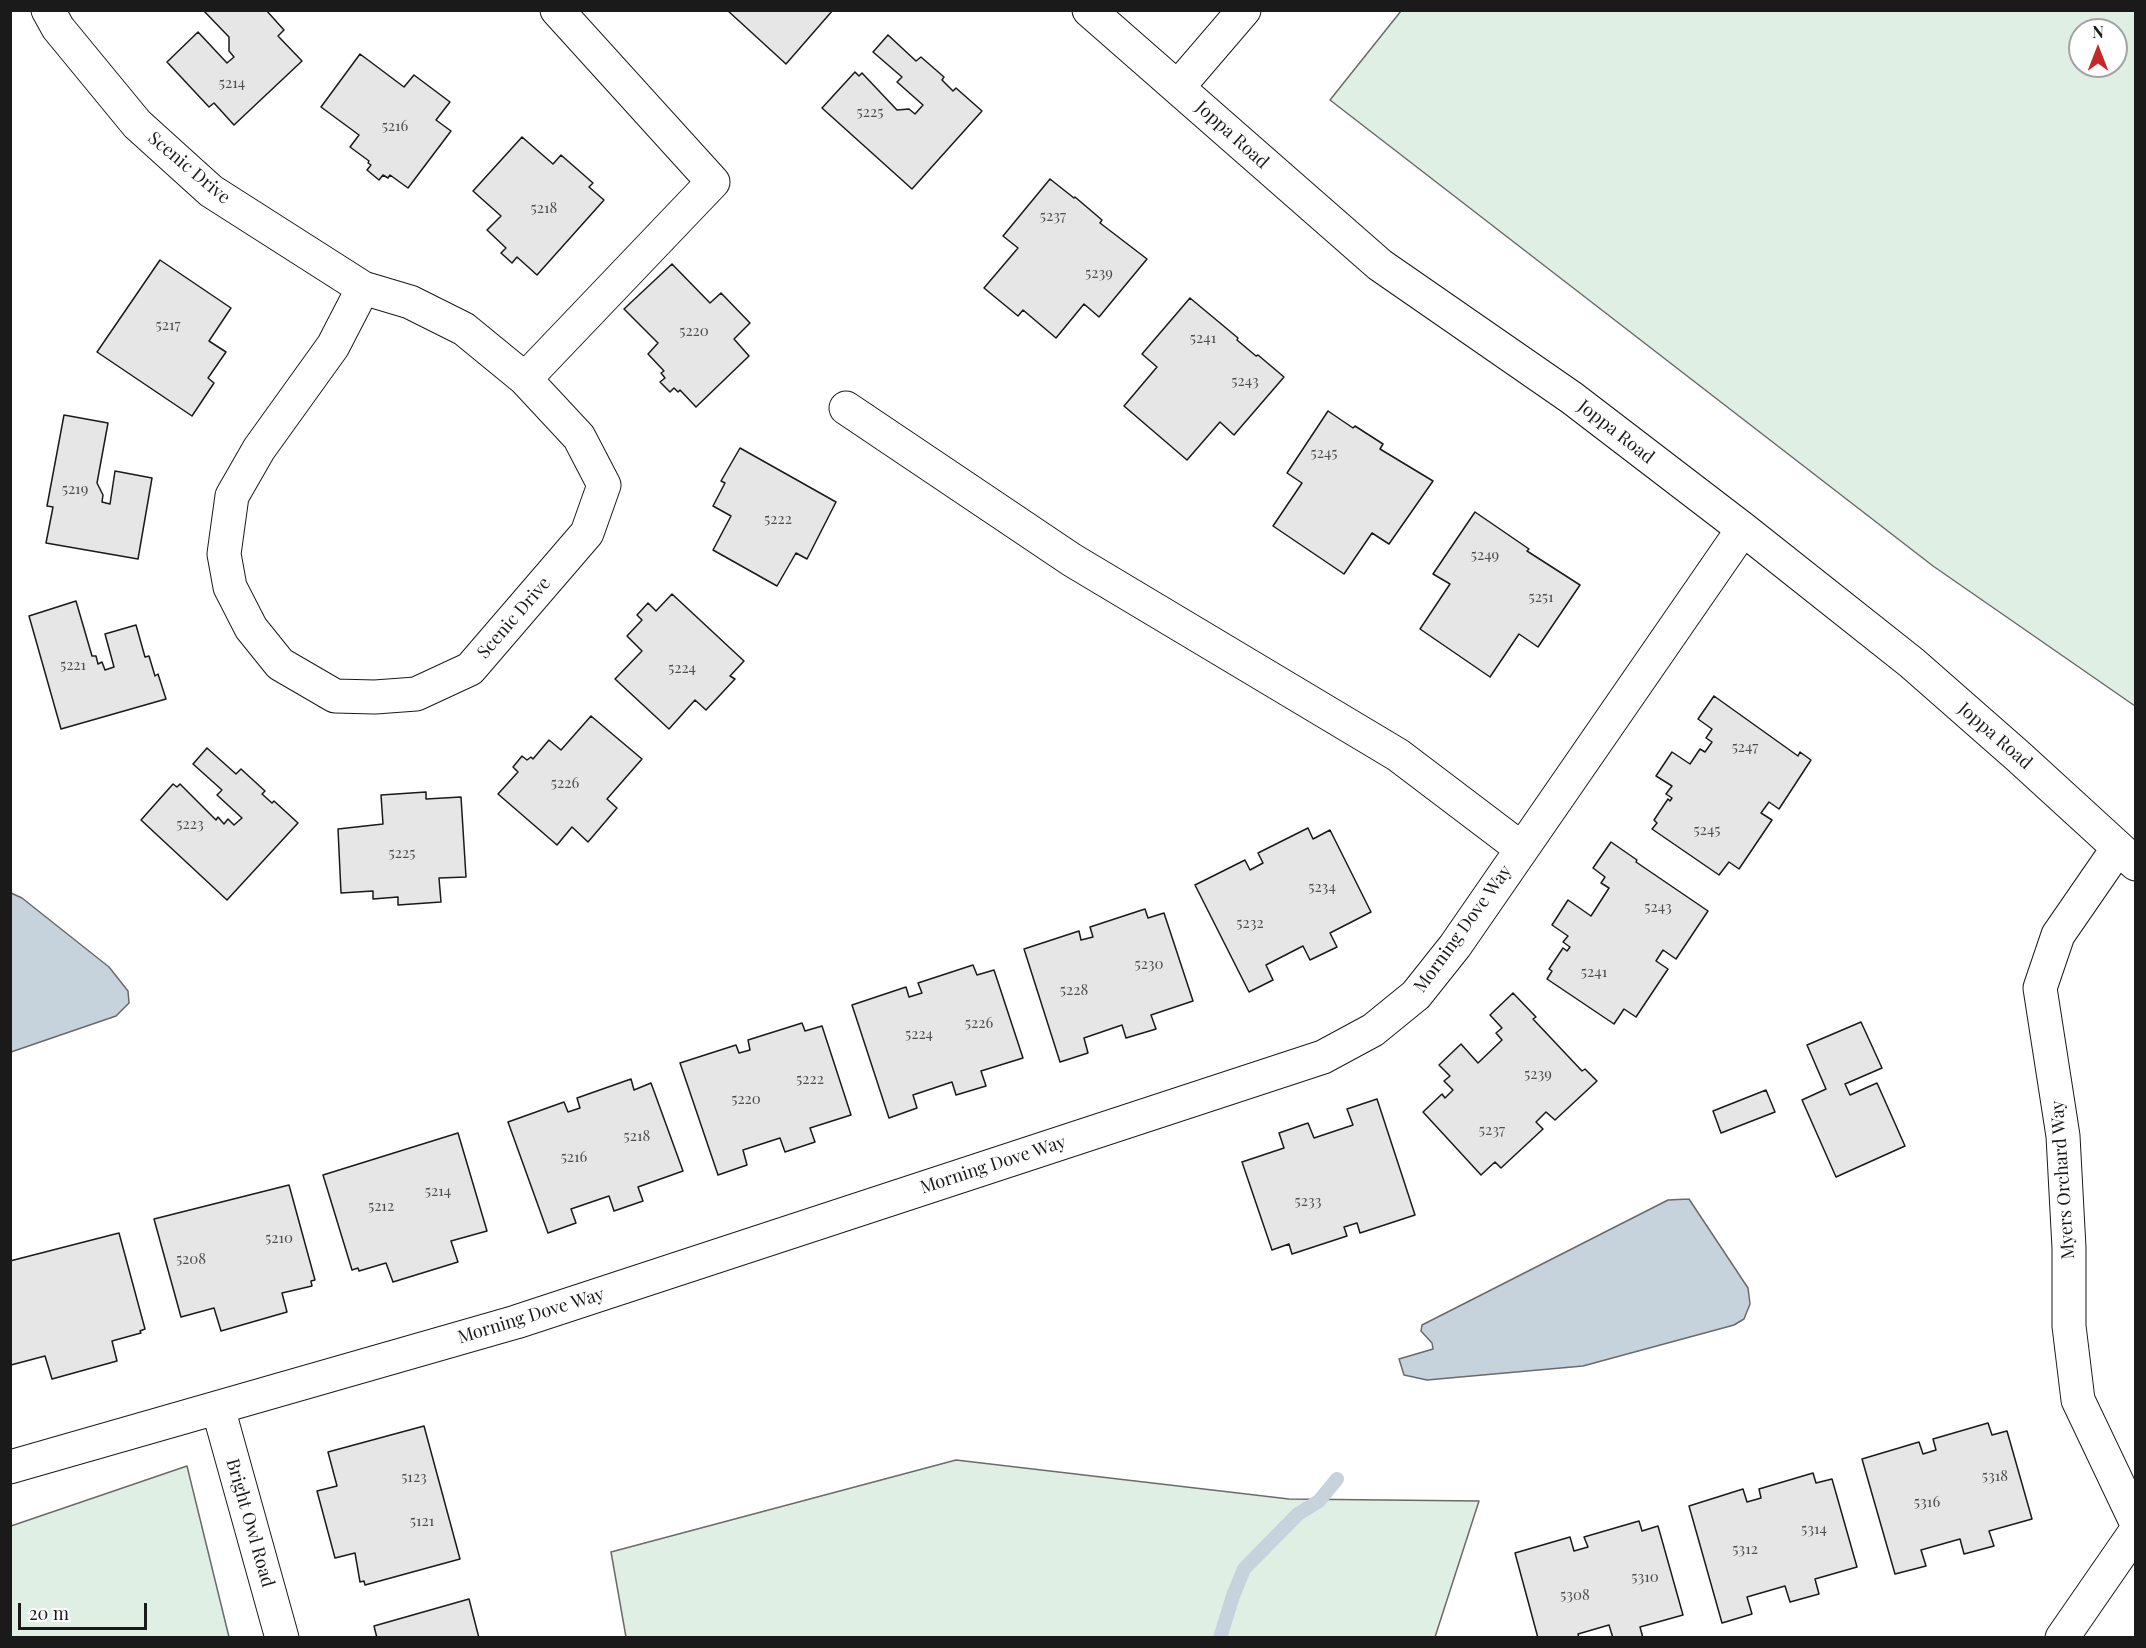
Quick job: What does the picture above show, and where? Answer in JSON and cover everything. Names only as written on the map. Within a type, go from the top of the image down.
[{"type":"street","name":"Scenic Drive","points":[[48,10],[58,28],[137,124],[211,191],[363,288],[410,302],[464,329],[525,379],[579,437],[604,485],[587,533],[470,669],[416,694],[375,697],[335,696],[280,664],[251,628],[230,587],[224,554],[232,496],[259,449],[333,345],[363,288]]},
{"type":"street","points":[[525,379],[712,182],[557,10]]},
{"type":"street","name":"Joppa Road","points":[[1089,10],[1380,266],[1572,398],[1743,529],[1912,663],[2127,856]]},
{"type":"street","points":[[1178,87],[1244,10]]},
{"type":"street","points":[[846,408],[1072,560],[1398,755],[1522,849]]},
{"type":"street","name":"Morning Dove Way","points":[[10,1467],[516,1322],[1323,1057],[1373,1030],[1416,995],[1455,946],[1743,529]]},
{"type":"street","name":"Myers Orchard Way","points":[[2127,856],[2058,935],[2040,988],[2063,1136],[2069,1248],[2069,1326],[2078,1400],[2136,1522]]},
{"type":"street","name":"Bright Owl Road","points":[[218,1408],[282,1638]]},
{"type":"street","points":[[2062,1638],[2136,1531]]},
{"type":"green space","points":[[1401,11],[2135,11],[2135,706],[1933,566],[1330,100]]},
{"type":"green space","points":[[956,1460],[1289,1499],[1479,1501],[1435,1637],[626,1637],[611,1552]]},
{"type":"green space","points":[[187,1466],[229,1637],[11,1637],[11,1526]]},
{"type":"shaded area","points":[[11,893],[22,898],[109,967],[128,991],[129,1003],[116,1016],[11,1052]]},
{"type":"shaded area","points":[[1689,1199],[1748,1288],[1750,1304],[1744,1319],[1734,1325],[1583,1366],[1427,1380],[1404,1375],[1399,1359],[1433,1349],[1432,1343],[1421,1331],[1422,1325],[1668,1200]]},
{"type":"building","points":[[203,10],[266,10],[284,30],[278,36],[302,61],[234,125],[214,103],[209,107],[167,62],[198,32],[227,63],[234,57],[229,51],[229,37]]},
{"type":"building","points":[[727,10],[833,10],[786,64]]},
{"type":"building","points":[[888,35],[916,61],[921,57],[944,77],[942,80],[953,91],[956,88],[982,111],[912,189],[822,108],[855,72],[859,76],[862,73],[897,110],[909,109],[915,114],[923,105],[897,82],[902,77],[873,52]]},
{"type":"building","points":[[360,54],[404,87],[414,75],[450,102],[436,120],[451,131],[408,188],[390,175],[388,178],[383,175],[379,180],[367,170],[371,165],[369,161],[350,147],[359,135],[321,107]]},
{"type":"building","points":[[522,137],[553,164],[561,155],[593,183],[589,187],[604,200],[537,275],[517,257],[512,263],[501,253],[506,248],[487,230],[501,216],[473,191]]},
{"type":"building","points":[[1050,179],[1102,220],[1100,223],[1147,259],[1099,317],[1084,304],[1056,338],[1023,310],[1018,316],[984,288],[1018,248],[1003,236]]},
{"type":"building","points":[[160,260],[231,308],[209,341],[226,352],[208,378],[214,383],[192,416],[97,352]]},
{"type":"building","points":[[672,264],[710,303],[721,293],[750,323],[734,339],[749,356],[696,407],[680,390],[678,392],[674,388],[670,392],[660,382],[665,378],[661,373],[664,371],[648,354],[658,343],[624,309]]},
{"type":"building","points":[[1190,298],[1256,356],[1258,355],[1284,377],[1234,435],[1220,422],[1187,460],[1124,406],[1157,367],[1142,354]]},
{"type":"building","points":[[1328,411],[1383,444],[1380,449],[1433,481],[1389,544],[1372,533],[1344,574],[1273,526],[1302,483],[1287,473]]},
{"type":"building","points":[[64,415],[108,423],[97,483],[103,495],[102,502],[110,504],[115,471],[152,478],[138,559],[46,543],[53,507],[47,506]]},
{"type":"building","points":[[740,448],[836,502],[807,559],[796,553],[777,586],[713,550],[731,516],[713,506],[725,483],[721,481]]},
{"type":"building","points":[[1475,512],[1529,549],[1527,551],[1580,585],[1538,647],[1519,634],[1490,677],[1420,629],[1450,584],[1433,574]]},
{"type":"building","points":[[672,594],[744,661],[730,676],[735,679],[706,710],[695,700],[669,729],[615,679],[642,651],[627,636],[642,620],[637,615],[648,603],[656,611]]},
{"type":"building","points":[[76,601],[92,656],[96,656],[98,664],[102,662],[105,670],[114,667],[105,634],[136,625],[145,657],[149,656],[155,676],[158,674],[166,699],[61,729],[29,616]]},
{"type":"building","points":[[1714,696],[1798,756],[1800,752],[1811,760],[1779,809],[1769,802],[1761,813],[1772,820],[1739,869],[1729,862],[1719,875],[1652,829],[1657,823],[1654,820],[1668,799],[1670,801],[1672,798],[1666,794],[1672,786],[1656,776],[1672,752],[1690,764],[1700,749],[1705,752],[1712,742],[1706,738],[1712,729],[1698,719]]},
{"type":"building","points":[[591,716],[642,759],[607,799],[617,808],[588,842],[572,827],[557,845],[498,794],[518,772],[513,767],[522,756],[527,760],[531,757],[533,759],[549,740],[561,750]]},
{"type":"building","points":[[207,748],[236,774],[241,769],[265,791],[262,794],[272,803],[274,801],[298,823],[227,900],[141,820],[173,784],[177,787],[180,784],[216,820],[218,817],[224,824],[228,819],[234,825],[242,818],[217,795],[222,790],[193,764]]},
{"type":"building","points":[[426,792],[426,799],[461,797],[466,877],[439,878],[441,902],[398,905],[398,897],[373,899],[373,891],[341,893],[338,829],[383,824],[381,795]]},
{"type":"building","points":[[1308,828],[1313,839],[1330,830],[1371,912],[1330,933],[1337,947],[1310,960],[1303,946],[1266,965],[1273,980],[1249,992],[1195,885],[1245,860],[1250,870],[1263,863],[1258,853]]},
{"type":"building","points":[[1611,842],[1637,860],[1636,862],[1708,911],[1676,959],[1663,950],[1656,961],[1668,969],[1636,1017],[1624,1009],[1614,1024],[1547,979],[1552,971],[1549,969],[1563,948],[1567,951],[1570,947],[1563,942],[1568,936],[1552,925],[1568,900],[1591,916],[1609,888],[1601,883],[1605,877],[1593,868]]},
{"type":"building","points":[[1145,909],[1148,918],[1164,913],[1193,1001],[1151,1015],[1156,1029],[1126,1038],[1122,1025],[1084,1038],[1088,1053],[1060,1062],[1024,949],[1079,931],[1081,940],[1093,937],[1090,927]]},
{"type":"building","points":[[973,965],[977,975],[994,970],[1023,1058],[981,1071],[986,1086],[956,1095],[952,1082],[913,1095],[917,1108],[889,1118],[852,1005],[906,987],[909,997],[922,993],[918,983]]},
{"type":"building","points":[[1513,993],[1536,1017],[1533,1019],[1582,1071],[1585,1069],[1597,1081],[1555,1120],[1546,1112],[1536,1122],[1543,1129],[1501,1168],[1495,1162],[1481,1175],[1423,1112],[1442,1094],[1445,1098],[1453,1090],[1444,1081],[1450,1076],[1439,1065],[1461,1044],[1478,1063],[1502,1040],[1496,1033],[1502,1028],[1490,1015]]},
{"type":"building","points":[[1861,1022],[1882,1068],[1845,1084],[1850,1095],[1877,1083],[1905,1146],[1836,1177],[1802,1100],[1826,1089],[1807,1045]]},
{"type":"building","points":[[802,1023],[805,1031],[822,1026],[851,1115],[810,1128],[815,1142],[785,1152],[780,1138],[743,1150],[747,1165],[718,1175],[680,1063],[736,1045],[739,1053],[750,1050],[748,1040]]},
{"type":"building","points":[[631,1079],[634,1090],[651,1083],[683,1171],[638,1187],[643,1201],[614,1211],[609,1196],[571,1209],[576,1223],[548,1233],[508,1122],[564,1102],[568,1112],[580,1108],[577,1098]]},
{"type":"building","points":[[1766,1090],[1775,1112],[1721,1133],[1713,1111]]},
{"type":"building","points":[[1377,1099],[1415,1215],[1360,1233],[1357,1223],[1344,1227],[1347,1236],[1292,1254],[1289,1244],[1272,1250],[1242,1162],[1284,1148],[1279,1133],[1308,1123],[1314,1138],[1353,1125],[1347,1109]]},
{"type":"building","points":[[458,1133],[487,1231],[451,1241],[458,1262],[393,1282],[386,1263],[359,1271],[358,1268],[352,1270],[323,1175]]},
{"type":"building","points":[[289,1185],[315,1280],[311,1281],[312,1286],[282,1293],[287,1312],[221,1331],[214,1308],[181,1317],[154,1219]]},
{"type":"building","points":[[119,1233],[145,1329],[140,1331],[141,1333],[112,1341],[117,1361],[52,1379],[45,1356],[11,1365],[10,1261]]},
{"type":"building","points":[[1988,1423],[1992,1435],[2007,1431],[2032,1519],[1989,1531],[1994,1546],[1964,1554],[1960,1539],[1921,1550],[1926,1566],[1895,1574],[1862,1459],[1919,1442],[1923,1454],[1936,1450],[1933,1439]]},
{"type":"building","points":[[424,1426],[460,1559],[365,1585],[364,1581],[360,1582],[355,1553],[335,1558],[317,1491],[337,1486],[328,1452]]},
{"type":"building","points":[[1813,1473],[1816,1483],[1832,1479],[1857,1567],[1815,1579],[1819,1594],[1790,1602],[1785,1586],[1747,1597],[1752,1614],[1722,1623],[1689,1506],[1743,1489],[1747,1502],[1761,1498],[1759,1489]]},
{"type":"building","points":[[1639,1521],[1642,1531],[1658,1526],[1683,1615],[1640,1627],[1643,1638],[1613,1638],[1609,1625],[1578,1634],[1579,1638],[1538,1638],[1515,1553],[1570,1537],[1574,1551],[1588,1547],[1584,1537]]},
{"type":"building","points":[[469,1599],[479,1638],[377,1638],[374,1626]]},
{"type":"waterway","points":[[1220,1638],[1244,1569],[1298,1514],[1319,1501],[1337,1479]]}]
